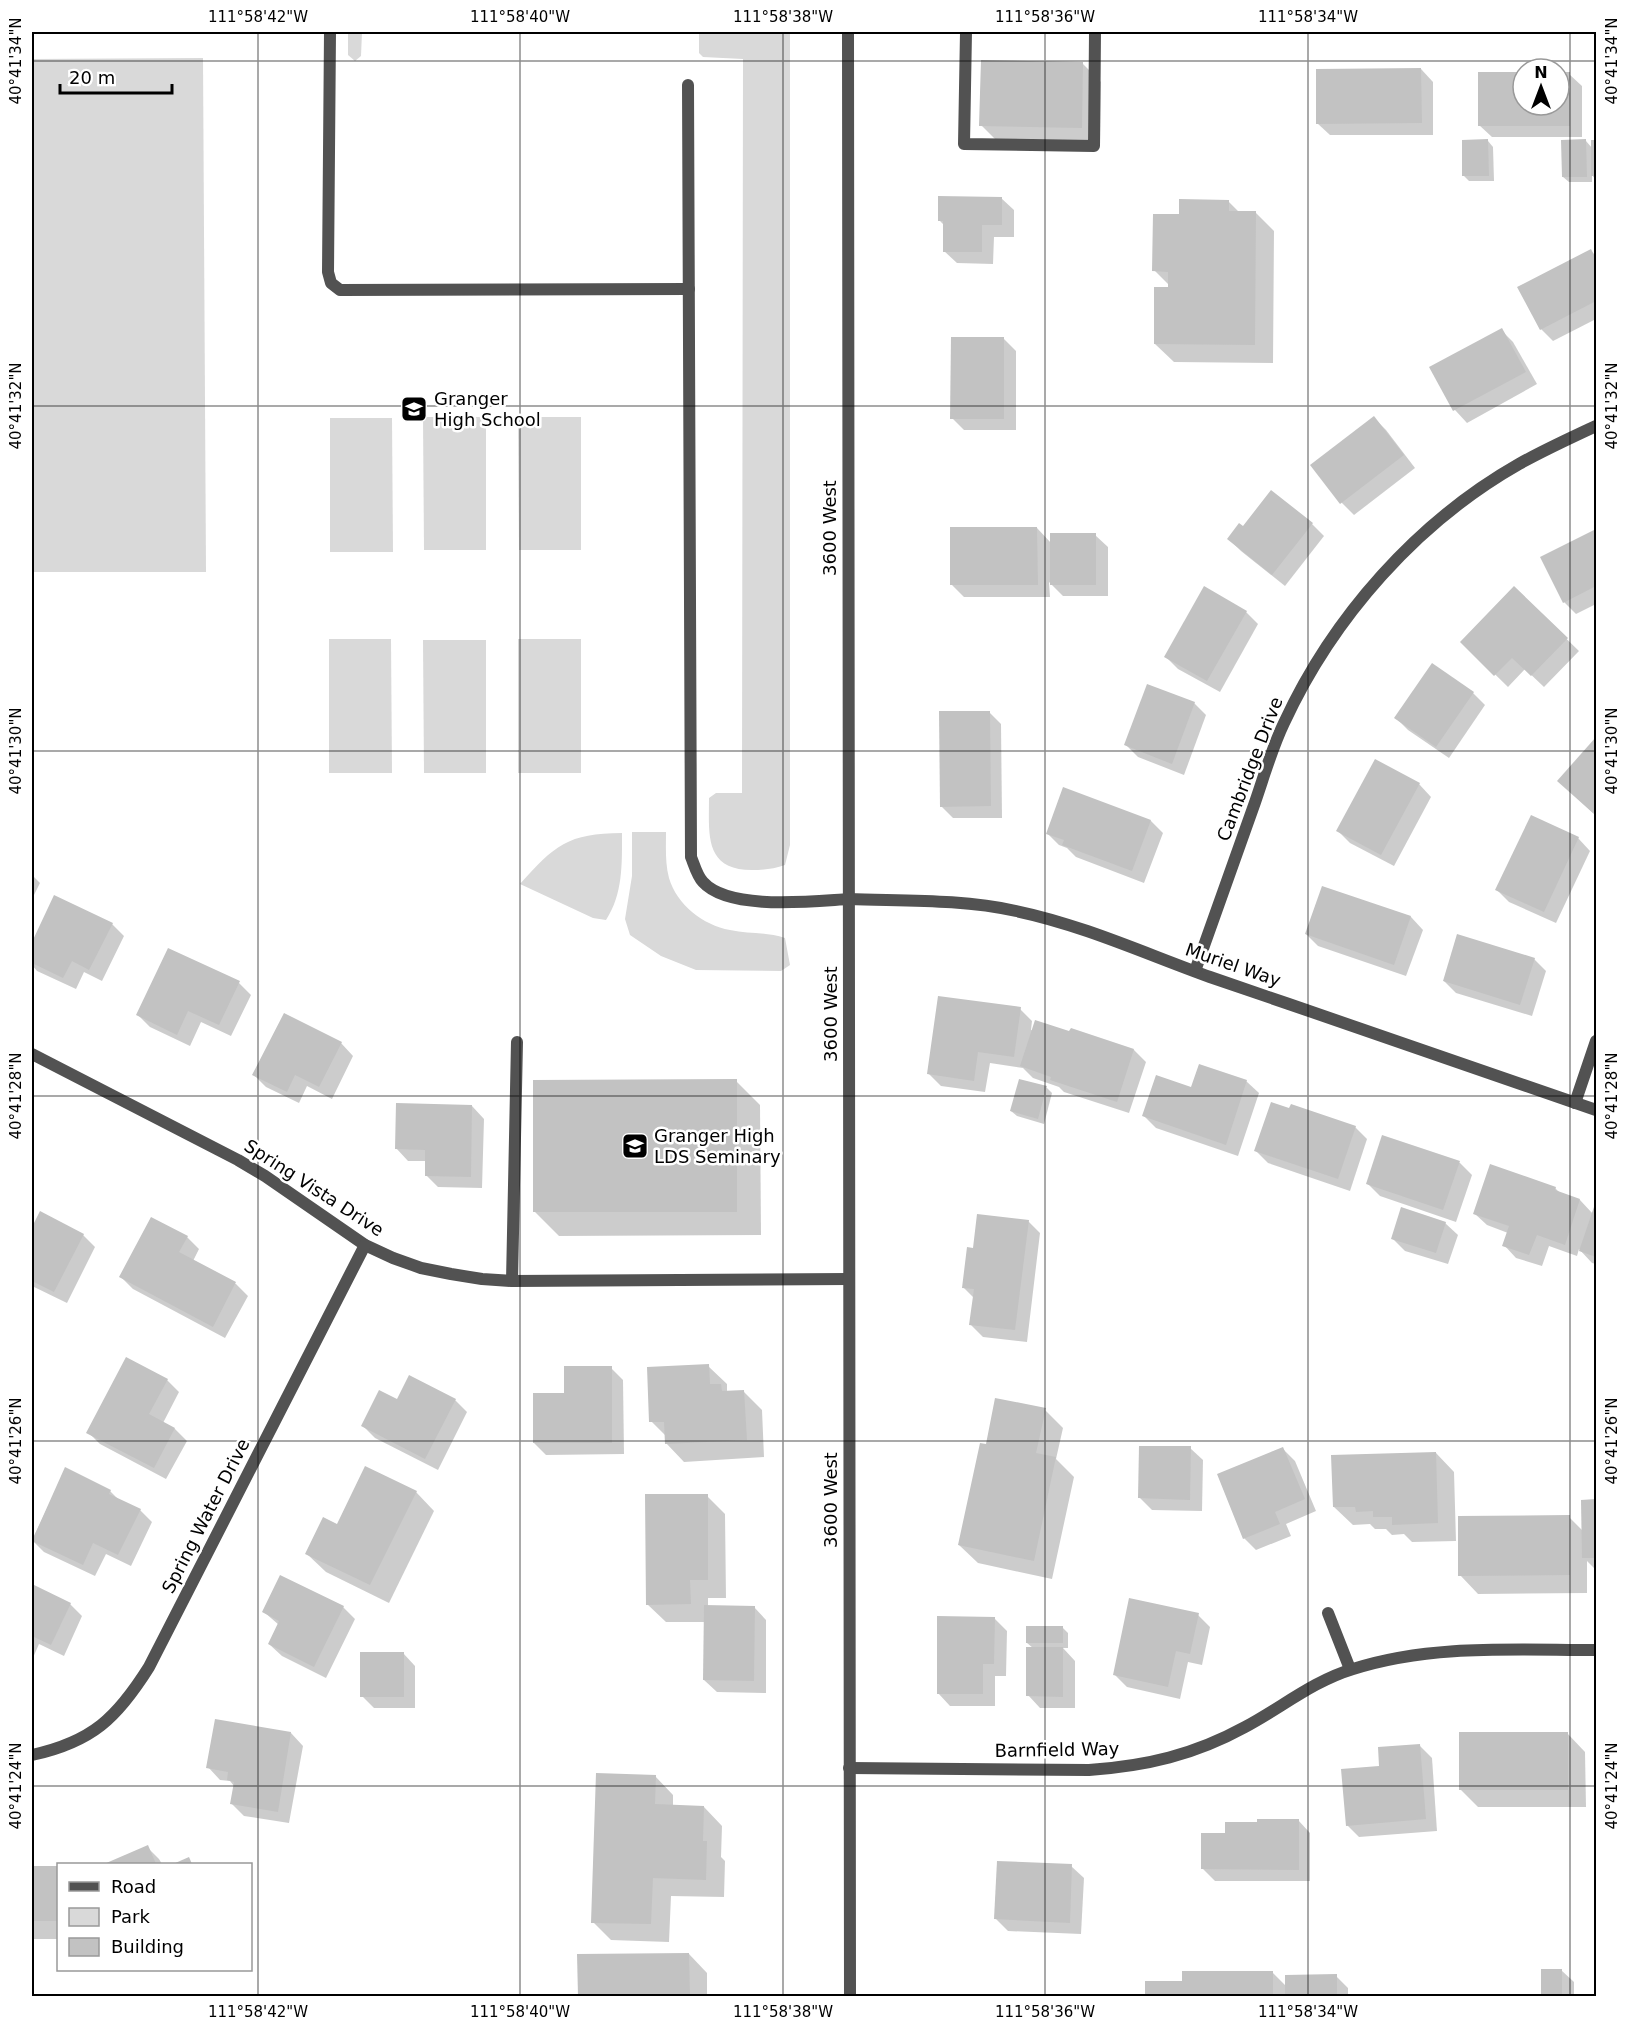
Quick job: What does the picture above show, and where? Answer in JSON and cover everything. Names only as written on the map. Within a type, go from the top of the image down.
[{"type":"street","points":[[330,32],[328,272],[331,284],[340,290],[689,289]]},
{"type":"street","name":"3600 West","points":[[848,32],[850,1996]]},
{"type":"street","points":[[966,32],[964,144],[1094,146],[1095,32]]},
{"type":"street","name":"Muriel Way","points":[[688,85],[691,856],[703,882],[725,896],[768,903],[849,899],[940,901],[1015,910],[1052,920],[1596,1110]]},
{"type":"street","name":"Cambridge Drive","points":[[1195,971],[1283,725],[1304,684],[1361,599],[1397,559],[1437,522],[1477,492],[1518,465],[1596,426]]},
{"type":"street","points":[[1575,1103],[1596,1041]]},
{"type":"street","points":[[512,1281],[517,1042]]},
{"type":"street","name":"Spring Vista Drive","points":[[32,1054],[238,1160],[364,1245],[421,1268],[482,1279],[512,1281],[849,1279]]},
{"type":"street","name":"Spring Water Drive","points":[[32,1755],[68,1745],[90,1734],[123,1704],[137,1686],[364,1245]]},
{"type":"street","points":[[1328,1613],[1350,1669]]},
{"type":"street","name":"Barnfield Way","points":[[849,1768],[1089,1770],[1129,1767],[1171,1759],[1209,1745],[1313,1686],[1350,1669],[1377,1662],[1441,1652],[1596,1650]]},
{"type":"green space","points":[[348,32],[362,32],[361,56],[355,61],[348,55]]},
{"type":"green space","points":[[699,32],[790,32],[790,845],[785,865],[752,870],[725,864],[717,857],[712,848],[709,824],[709,798],[716,793],[742,793],[743,59],[703,57],[699,53]]},
{"type":"green space","points":[[203,58],[206,572],[32,572],[32,59]]},
{"type":"green space","points":[[423,417],[486,417],[486,550],[424,550]]},
{"type":"green space","points":[[518,417],[581,417],[581,550],[519,550]]},
{"type":"green space","points":[[330,418],[392,418],[393,552],[330,552]]},
{"type":"green space","points":[[329,639],[391,639],[392,773],[329,773]]},
{"type":"green space","points":[[518,639],[581,639],[581,773],[518,773]]},
{"type":"green space","points":[[423,640],[486,640],[486,773],[424,773]]},
{"type":"green space","points":[[632,832],[666,832],[666,861],[669,878],[678,897],[692,912],[710,924],[720,927],[785,938],[790,965],[781,971],[696,970],[661,956],[630,935],[625,919],[632,876]]},
{"type":"green space","points":[[622,833],[619,889],[606,920],[593,918],[520,884],[543,860],[564,844],[588,836]]},
{"type":"building","points":[[981,60],[1083,62],[1082,128],[979,126]]},
{"type":"building","points":[[1421,68],[1422,123],[1316,124],[1316,69]]},
{"type":"building","points":[[1478,72],[1511,72],[1511,117],[1570,117],[1570,126],[1478,126]]},
{"type":"building","points":[[1488,139],[1489,176],[1462,176],[1462,140]]},
{"type":"building","points":[[1586,139],[1587,177],[1562,177],[1561,140]]},
{"type":"building","points":[[1591,140],[1596,140],[1596,176],[1591,176]]},
{"type":"building","points":[[938,196],[1002,197],[1002,225],[982,225],[982,252],[943,252],[943,221],[938,221]]},
{"type":"building","points":[[1179,199],[1229,200],[1229,211],[1256,211],[1255,345],[1154,344],[1154,287],[1168,287],[1168,272],[1152,271],[1153,214],[1179,214]]},
{"type":"building","points":[[1591,249],[1596,259],[1596,301],[1540,330],[1517,287]]},
{"type":"building","points":[[1502,328],[1526,372],[1453,411],[1429,367]]},
{"type":"building","points":[[951,337],[1004,337],[1004,419],[950,419]]},
{"type":"building","points":[[1374,416],[1404,455],[1340,504],[1310,465]]},
{"type":"building","points":[[1271,490],[1313,523],[1272,575],[1227,539],[1239,523],[1243,526]]},
{"type":"building","points":[[950,527],[1037,527],[1038,585],[950,585]]},
{"type":"building","points":[[1596,529],[1596,586],[1563,603],[1540,557]]},
{"type":"building","points":[[1050,533],[1096,533],[1096,585],[1050,585]]},
{"type":"building","points":[[1204,586],[1247,611],[1207,681],[1164,657]]},
{"type":"building","points":[[1514,586],[1568,638],[1531,676],[1512,658],[1494,676],[1460,642]]},
{"type":"building","points":[[1432,663],[1474,692],[1436,747],[1394,718]]},
{"type":"building","points":[[1147,684],[1195,702],[1172,764],[1124,745]]},
{"type":"building","points":[[939,711],[990,711],[991,806],[940,807]]},
{"type":"building","points":[[1596,737],[1596,809],[1593,813],[1557,781]]},
{"type":"building","points":[[1375,759],[1420,783],[1381,855],[1336,831]]},
{"type":"building","points":[[1063,787],[1151,820],[1132,871],[1062,845],[1064,840],[1046,834]]},
{"type":"building","points":[[1531,815],[1579,837],[1544,912],[1495,890]]},
{"type":"building","points":[[1322,886],[1411,916],[1394,965],[1305,934]]},
{"type":"building","points":[[54,895],[113,923],[89,970],[72,961],[63,978],[32,963],[32,942]]},
{"type":"building","points":[[1457,934],[1535,958],[1520,1005],[1443,981]]},
{"type":"building","points":[[168,948],[240,981],[219,1025],[188,1011],[177,1035],[136,1015]]},
{"type":"building","points":[[938,996],[1021,1007],[1014,1057],[978,1052],[974,1081],[927,1074]]},
{"type":"building","points":[[284,1013],[342,1042],[319,1087],[295,1075],[287,1092],[252,1075]]},
{"type":"building","points":[[1035,1020],[1069,1031],[1071,1028],[1134,1049],[1117,1102],[1050,1080],[1051,1077],[1020,1066]]},
{"type":"building","points":[[1199,1064],[1247,1080],[1226,1145],[1142,1116],[1156,1075],[1191,1087]]},
{"type":"building","name":"Granger High LDS Seminary","points":[[737,1079],[737,1212],[533,1212],[533,1080]]},
{"type":"building","points":[[1019,1079],[1047,1086],[1038,1119],[1010,1111]]},
{"type":"building","points":[[1271,1102],[1289,1108],[1291,1104],[1356,1126],[1338,1179],[1254,1151]]},
{"type":"building","points":[[396,1103],[472,1105],[471,1177],[425,1176],[425,1150],[395,1149]]},
{"type":"building","points":[[1382,1135],[1460,1161],[1443,1210],[1366,1184]]},
{"type":"building","points":[[1490,1164],[1556,1187],[1555,1190],[1580,1199],[1565,1245],[1537,1235],[1529,1255],[1502,1246],[1509,1226],[1473,1214]]},
{"type":"building","points":[[1596,1201],[1596,1257],[1579,1251]]},
{"type":"building","points":[[1401,1207],[1446,1222],[1436,1253],[1391,1239]]},
{"type":"building","points":[[40,1211],[84,1234],[54,1292],[32,1281],[32,1227]]},
{"type":"building","points":[[977,1214],[1029,1220],[1015,1330],[969,1325],[974,1289],[962,1288],[967,1247],[973,1248]]},
{"type":"building","points":[[151,1217],[188,1236],[179,1252],[236,1282],[213,1327],[119,1277]]},
{"type":"building","points":[[126,1357],[168,1379],[149,1414],[175,1428],[154,1468],[86,1433]]},
{"type":"building","points":[[709,1364],[710,1384],[721,1384],[722,1391],[744,1390],[747,1440],[665,1444],[664,1422],[649,1422],[647,1367]]},
{"type":"building","points":[[564,1366],[612,1366],[612,1443],[533,1443],[533,1393],[564,1393]]},
{"type":"building","points":[[409,1375],[456,1399],[425,1459],[361,1426],[379,1390],[397,1399]]},
{"type":"building","points":[[995,1398],[1046,1408],[1036,1453],[1056,1457],[1034,1561],[958,1545],[980,1443],[986,1444]]},
{"type":"building","points":[[1139,1446],[1191,1446],[1190,1500],[1138,1498]]},
{"type":"building","points":[[1283,1447],[1305,1499],[1275,1512],[1280,1524],[1243,1539],[1217,1474]]},
{"type":"building","points":[[1436,1452],[1438,1523],[1392,1525],[1392,1517],[1373,1517],[1373,1511],[1356,1512],[1355,1507],[1333,1507],[1331,1455]]},
{"type":"building","points":[[365,1466],[417,1491],[370,1585],[305,1554],[323,1517],[337,1524]]},
{"type":"building","points":[[65,1467],[111,1490],[109,1494],[141,1509],[118,1555],[93,1543],[83,1565],[32,1541]]},
{"type":"building","points":[[645,1494],[708,1494],[708,1580],[690,1580],[691,1604],[646,1605]]},
{"type":"building","points":[[1596,1499],[1596,1558],[1582,1558],[1581,1500]]},
{"type":"building","points":[[1570,1515],[1570,1575],[1458,1576],[1458,1516]]},
{"type":"building","points":[[280,1575],[344,1606],[314,1667],[268,1644],[279,1621],[262,1612]]},
{"type":"building","points":[[32,1584],[71,1603],[51,1645],[32,1636]]},
{"type":"building","points":[[1129,1598],[1199,1613],[1190,1654],[1176,1651],[1168,1687],[1113,1675]]},
{"type":"building","points":[[704,1605],[755,1606],[754,1681],[703,1680]]},
{"type":"building","points":[[937,1616],[995,1617],[994,1664],[983,1664],[983,1694],[937,1694]]},
{"type":"building","points":[[1026,1626],[1063,1626],[1063,1643],[1026,1643]]},
{"type":"building","points":[[1026,1647],[1063,1647],[1063,1697],[1026,1696]]},
{"type":"building","points":[[360,1652],[404,1652],[404,1697],[360,1697]]},
{"type":"building","points":[[215,1719],[291,1732],[278,1812],[230,1804],[234,1782],[227,1780],[228,1772],[206,1768]]},
{"type":"building","points":[[1459,1732],[1568,1732],[1568,1790],[1459,1790]]},
{"type":"building","points":[[1420,1744],[1426,1819],[1346,1826],[1341,1769],[1379,1766],[1378,1747]]},
{"type":"building","points":[[596,1773],[656,1775],[655,1804],[704,1806],[703,1841],[707,1841],[706,1880],[653,1878],[651,1924],[591,1923]]},
{"type":"building","points":[[1257,1819],[1299,1819],[1299,1870],[1201,1869],[1201,1833],[1225,1833],[1225,1822],[1257,1822]]},
{"type":"building","points":[[148,1845],[156,1863],[106,1863]]},
{"type":"building","points":[[189,1857],[192,1863],[175,1863]]},
{"type":"building","points":[[997,1861],[1072,1864],[1070,1923],[994,1919]]},
{"type":"building","points":[[32,1866],[57,1866],[57,1921],[32,1921]]},
{"type":"building","points":[[689,1953],[690,1996],[578,1996],[577,1954]]},
{"type":"building","points":[[1541,1969],[1562,1969],[1562,1996],[1541,1996]]},
{"type":"building","points":[[1182,1971],[1273,1971],[1273,1996],[1145,1996],[1145,1981],[1182,1981]]},
{"type":"building","points":[[1337,1974],[1337,1996],[1285,1996],[1285,1975]]},
{"type":"place","name":"Granger High School","points":[[414,409]]},
{"type":"place","name":"Granger High LDS Seminary","points":[[635,1146]]}]
